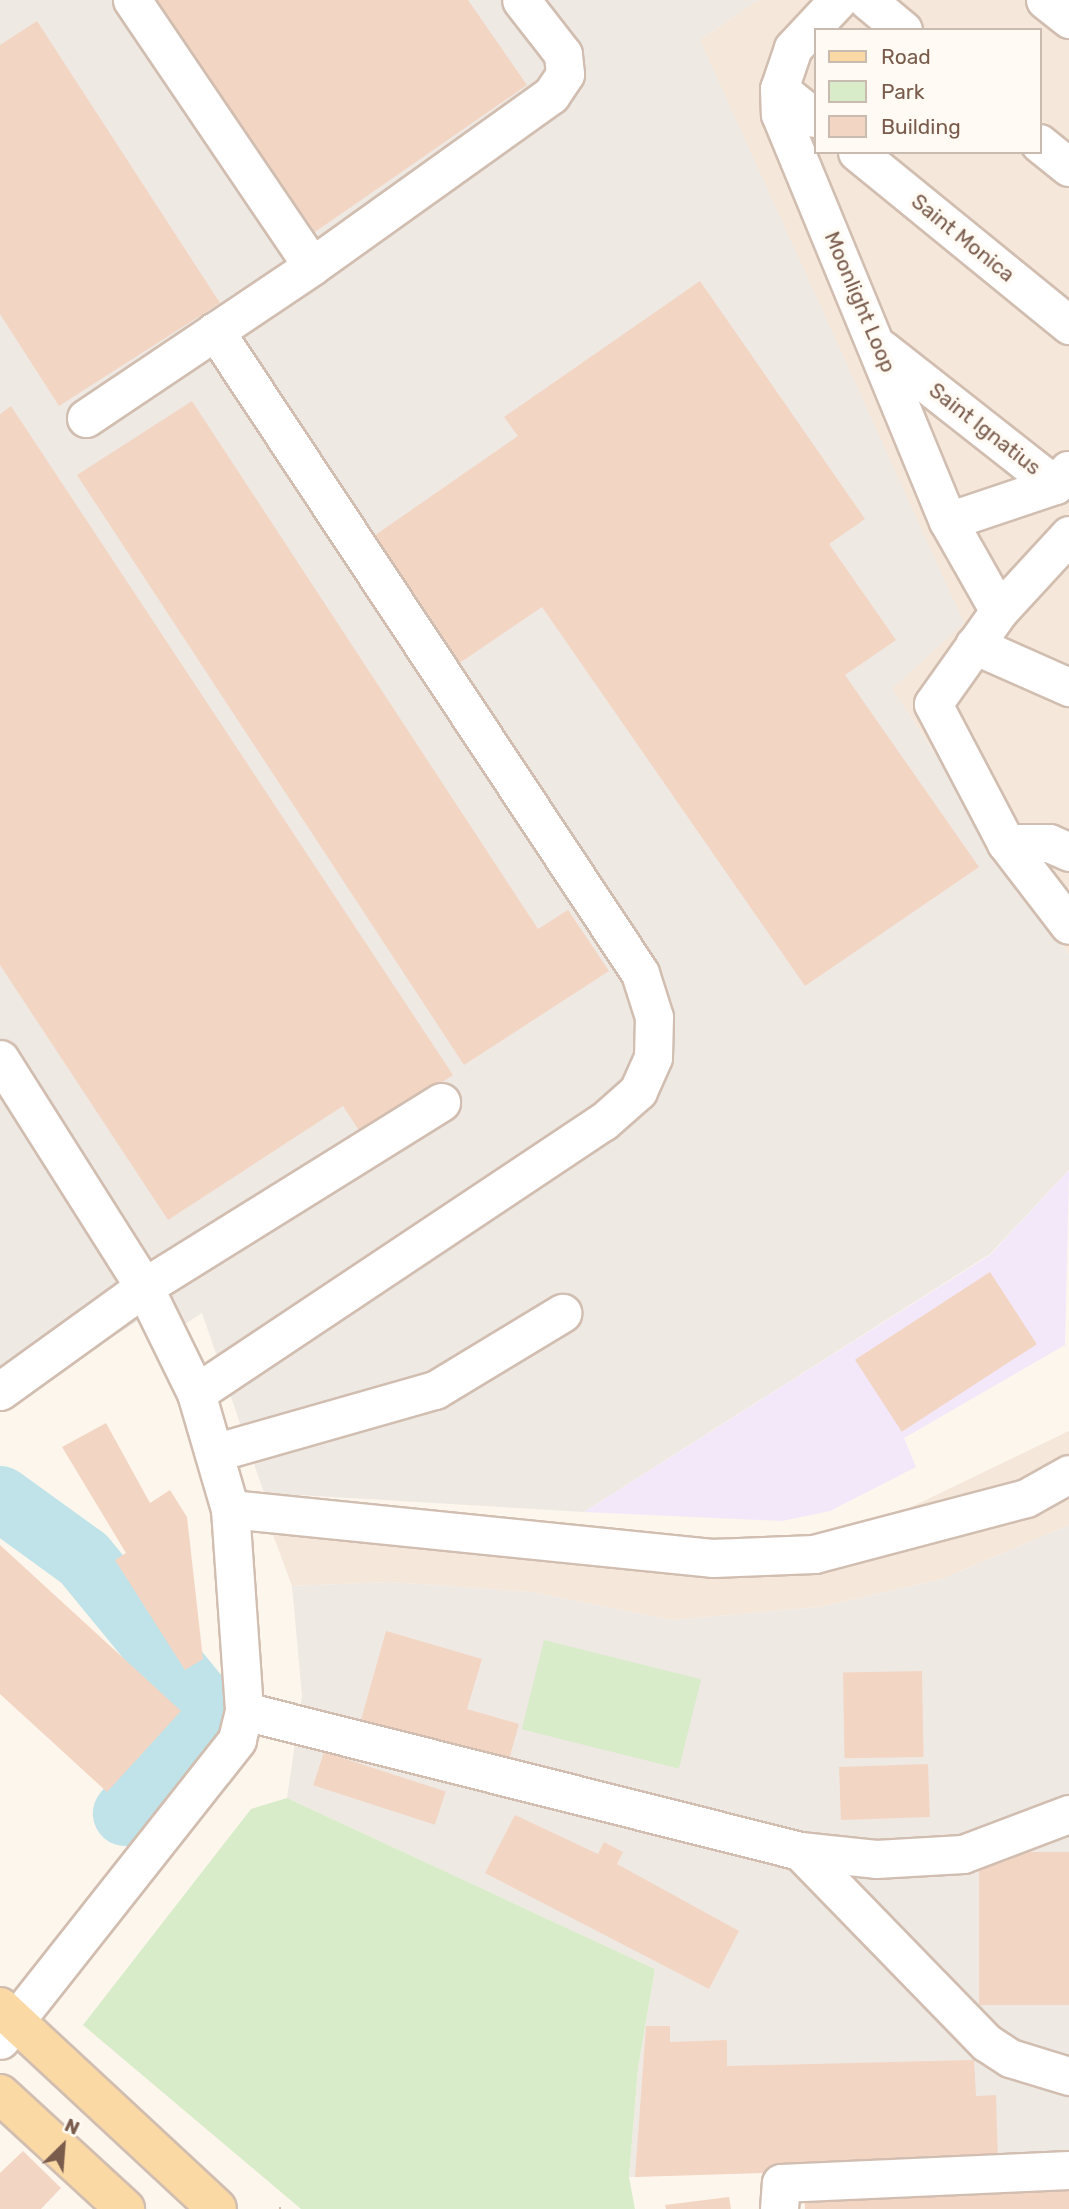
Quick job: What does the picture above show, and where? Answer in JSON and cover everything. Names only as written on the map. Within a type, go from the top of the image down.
[{"type":"main road","points":[[5,2023],[217,2209]]},
{"type":"main road","points":[[0,2094],[125,2209]]},
{"type":"street","points":[[132,0],[312,266]]},
{"type":"street","points":[[86,418],[312,266],[551,95],[565,74],[563,54],[521,0]]},
{"type":"street","name":"Moonlight Loop","points":[[838,0],[793,48],[779,89],[785,132],[881,348],[948,521],[999,611]]},
{"type":"street","points":[[867,0],[901,28]]},
{"type":"street","points":[[1045,0],[1069,19]]},
{"type":"street","points":[[779,89],[814,117]]},
{"type":"street","points":[[1041,144],[1069,167]]},
{"type":"street","name":"Saint Monica","points":[[859,154],[1069,325]]},
{"type":"street","points":[[196,1393],[603,1122],[638,1091],[653,1057],[654,1017],[640,973],[215,331]]},
{"type":"street","name":"Saint Ignatius","points":[[881,348],[1062,477]]},
{"type":"street","points":[[948,521],[1062,477]]},
{"type":"street","points":[[1069,535],[999,611],[933,704],[1006,843],[1069,925]]},
{"type":"street","points":[[974,645],[1069,687]]},
{"type":"street","points":[[1006,843],[1049,843],[1069,852]]},
{"type":"street","points":[[0,1059],[144,1287],[196,1393],[217,1452],[230,1509],[244,1711],[237,1740],[5,2023]]},
{"type":"street","points":[[0,1391],[144,1287],[441,1102]]},
{"type":"street","points":[[217,1452],[435,1390],[562,1313]]},
{"type":"street","points":[[230,1509],[712,1558],[814,1554],[1026,1498],[1069,1474]]},
{"type":"street","points":[[244,1711],[800,1851],[876,1859],[963,1854],[1069,1814]]},
{"type":"street","points":[[800,1851],[987,2043],[1010,2058],[1069,2076]]},
{"type":"street","points":[[779,2209],[781,2183],[1069,2170]]},
{"type":"shaded area","points":[[0,0],[758,0],[700,40],[964,623],[892,689],[1069,955],[1069,1170],[990,1254],[584,1512],[264,1493],[202,1313],[158,1342],[141,1319],[0,1408]]},
{"type":"shaded area","points":[[758,0],[1069,0],[1069,955],[892,689],[700,40]]},
{"type":"shaded area","points":[[1069,1170],[1065,1345],[904,1438],[916,1467],[830,1511],[782,1521],[584,1512],[990,1255]]},
{"type":"shaded area","points":[[1069,1431],[1069,1525],[942,1579],[820,1607],[671,1620],[531,1592],[390,1582],[292,1586],[273,1535],[733,1559],[814,1554]]},
{"type":"shaded area","points":[[1069,1525],[1069,2158],[629,2177],[638,2068],[655,1969],[287,1798],[302,1696],[292,1586],[390,1582],[531,1592],[671,1620],[820,1607],[942,1579]]},
{"type":"green space","points":[[544,1640],[701,1679],[679,1768],[522,1729]]},
{"type":"green space","points":[[287,1798],[655,1969],[638,2068],[629,2177],[635,2209],[301,2209],[83,2025],[251,1809]]},
{"type":"building","points":[[152,0],[468,0],[527,85],[315,232]]},
{"type":"building","points":[[37,21],[220,303],[59,406],[0,314],[0,45]]},
{"type":"building","points":[[700,281],[865,519],[829,544],[896,640],[845,675],[979,867],[805,986],[542,607],[458,664],[371,538],[518,436],[504,417]]},
{"type":"building","points":[[192,401],[538,929],[568,910],[609,971],[464,1065],[77,475]]},
{"type":"building","points":[[11,406],[453,1075],[362,1135],[343,1106],[168,1220],[0,965],[0,414]]},
{"type":"building","points":[[990,1272],[1037,1344],[902,1432],[855,1360]]},
{"type":"building","points":[[106,1423],[150,1503],[170,1490],[187,1517],[203,1659],[185,1670],[115,1560],[126,1553],[62,1447]]},
{"type":"building","points":[[0,1545],[181,1711],[107,1792],[0,1694]]},
{"type":"building","points":[[386,1631],[482,1659],[467,1709],[519,1724],[508,1763],[361,1720]]},
{"type":"building","points":[[922,1671],[924,1757],[845,1758],[843,1672]]},
{"type":"building","points":[[324,1752],[446,1792],[435,1825],[313,1785]]},
{"type":"building","points":[[928,1764],[930,1817],[841,1820],[839,1767]]},
{"type":"building","points":[[515,1815],[598,1854],[604,1842],[623,1852],[617,1864],[739,1931],[709,1989],[485,1873]]},
{"type":"building","points":[[979,1852],[1069,1852],[1069,2005],[979,2005]]},
{"type":"building","points":[[646,2026],[670,2026],[670,2042],[727,2040],[727,2066],[974,2060],[976,2096],[996,2095],[998,2161],[982,2166],[635,2177]]},
{"type":"building","points":[[23,2151],[61,2188],[41,2209],[0,2209],[0,2173]]},
{"type":"building","points":[[1069,2181],[1069,2209],[805,2209],[804,2193]]},
{"type":"building","points":[[729,2197],[731,2209],[666,2209],[665,2205]]},
{"type":"waterway","points":[[0,1498],[83,1558],[202,1703],[209,1718],[125,1813]]}]
